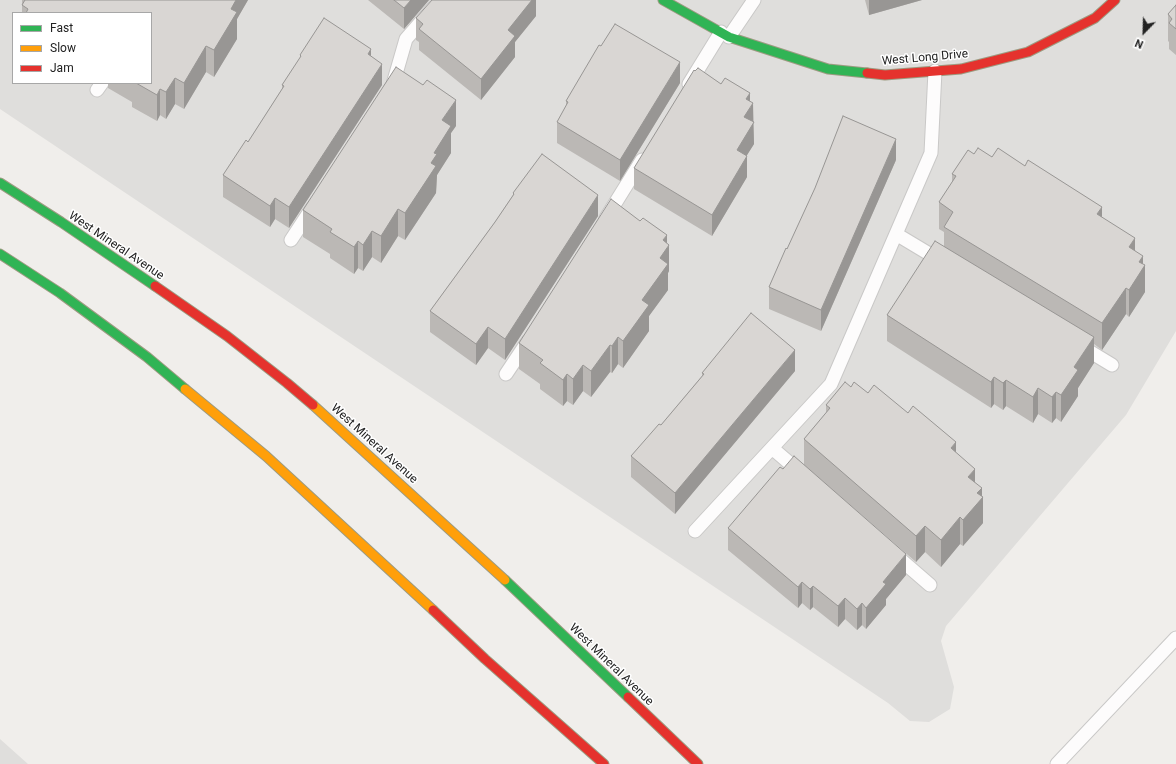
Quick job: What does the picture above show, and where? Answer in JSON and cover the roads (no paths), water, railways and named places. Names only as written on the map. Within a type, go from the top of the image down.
[{"type":"main road","name":"West Long Drive","points":[[663,0],[725,35],[828,69],[885,75],[961,69],[1028,52],[1095,18],[1115,0]]},
{"type":"main road","name":"West Mineral Avenue","points":[[0,183],[61,222],[227,336],[287,383],[336,425],[490,566],[698,764]]},
{"type":"main road","points":[[0,254],[60,293],[147,357],[266,456],[485,659],[604,764]]},
{"type":"lane","points":[[388,92],[392,85],[406,40],[440,0]]},
{"type":"lane","points":[[684,93],[725,35],[754,0]]},
{"type":"lane","points":[[695,531],[831,384],[931,153],[935,71]]},
{"type":"lane","points":[[601,228],[650,147]]},
{"type":"lane","points":[[291,240],[321,195]]},
{"type":"lane","points":[[896,234],[950,267]]},
{"type":"lane","points":[[506,374],[536,327]]},
{"type":"lane","points":[[1071,341],[1112,365]]},
{"type":"lane","points":[[772,448],[813,483]]},
{"type":"lane","points":[[883,544],[930,585]]},
{"type":"lane","points":[[1056,764],[1176,638]]}]
